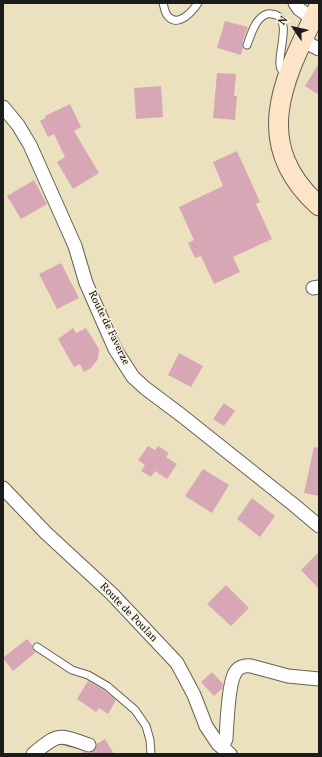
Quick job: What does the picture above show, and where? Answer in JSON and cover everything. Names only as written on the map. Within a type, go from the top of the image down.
[{"type":"main road","points":[[316,13],[311,45],[288,76],[283,88],[278,111],[278,128],[285,159],[294,177],[308,196],[319,206]]},
{"type":"street","points":[[295,3],[299,9],[316,13]]},
{"type":"street","name":"Route de Faverze","points":[[3,107],[18,125],[30,145],[72,239],[86,283],[115,349],[133,377],[319,526]]},
{"type":"street","name":"Route de Poulan","points":[[3,488],[46,533],[117,600],[176,663],[194,695],[206,726],[224,751]]},
{"type":"street","points":[[224,751],[231,686],[234,674],[239,668],[246,665],[288,676],[318,681]]},
{"type":"street","points":[[33,754],[52,738],[57,737],[67,737],[89,745]]},
{"type":"lane","points":[[163,3],[166,15],[175,21],[182,19],[198,3]]},
{"type":"lane","points":[[247,45],[254,28],[264,15],[269,13],[279,16],[282,20],[283,26],[279,64],[281,70],[288,76]]},
{"type":"lane","points":[[37,647],[72,670],[88,675],[107,686],[135,710],[146,726],[150,740],[151,754]]},
{"type":"building","points":[[225,21],[248,27],[242,43],[243,48],[241,55],[217,48]]},
{"type":"building","points":[[319,63],[319,95],[305,86]]},
{"type":"building","points":[[217,73],[236,74],[234,96],[237,96],[235,120],[213,118]]},
{"type":"building","points":[[161,86],[163,117],[136,119],[134,88]]},
{"type":"building","points":[[70,104],[81,127],[74,131],[99,173],[73,189],[57,162],[65,157],[54,134],[48,137],[40,121],[46,118],[45,116]]},
{"type":"building","points":[[237,151],[260,202],[256,204],[272,239],[233,257],[240,272],[214,284],[201,256],[195,258],[188,243],[194,240],[179,207],[223,186],[213,162]]},
{"type":"building","points":[[34,180],[47,204],[21,219],[7,196]]},
{"type":"building","points":[[61,263],[79,298],[57,309],[39,274]]},
{"type":"building","points":[[73,328],[76,333],[86,328],[99,349],[98,359],[91,368],[84,372],[80,364],[74,367],[58,339]]},
{"type":"building","points":[[179,353],[203,366],[191,387],[168,375]]},
{"type":"building","points":[[224,403],[235,411],[224,426],[213,419]]},
{"type":"building","points":[[148,446],[155,450],[158,446],[169,453],[166,457],[177,464],[167,479],[155,471],[151,477],[141,471],[145,465],[138,460]]},
{"type":"building","points":[[314,447],[319,448],[319,496],[304,493]]},
{"type":"building","points":[[203,469],[229,485],[212,513],[185,496]]},
{"type":"building","points":[[252,498],[275,516],[260,537],[237,519]]},
{"type":"building","points":[[319,552],[319,589],[301,570]]},
{"type":"building","points":[[226,585],[249,608],[231,626],[207,604]]},
{"type":"building","points":[[27,639],[32,645],[33,650],[36,652],[13,671],[3,658]]},
{"type":"building","points":[[212,672],[223,684],[222,689],[214,696],[201,682]]},
{"type":"building","points":[[88,681],[104,690],[116,700],[108,714],[99,708],[96,712],[77,699]]},
{"type":"building","points":[[105,739],[114,754],[79,754],[94,751],[97,744]]}]
